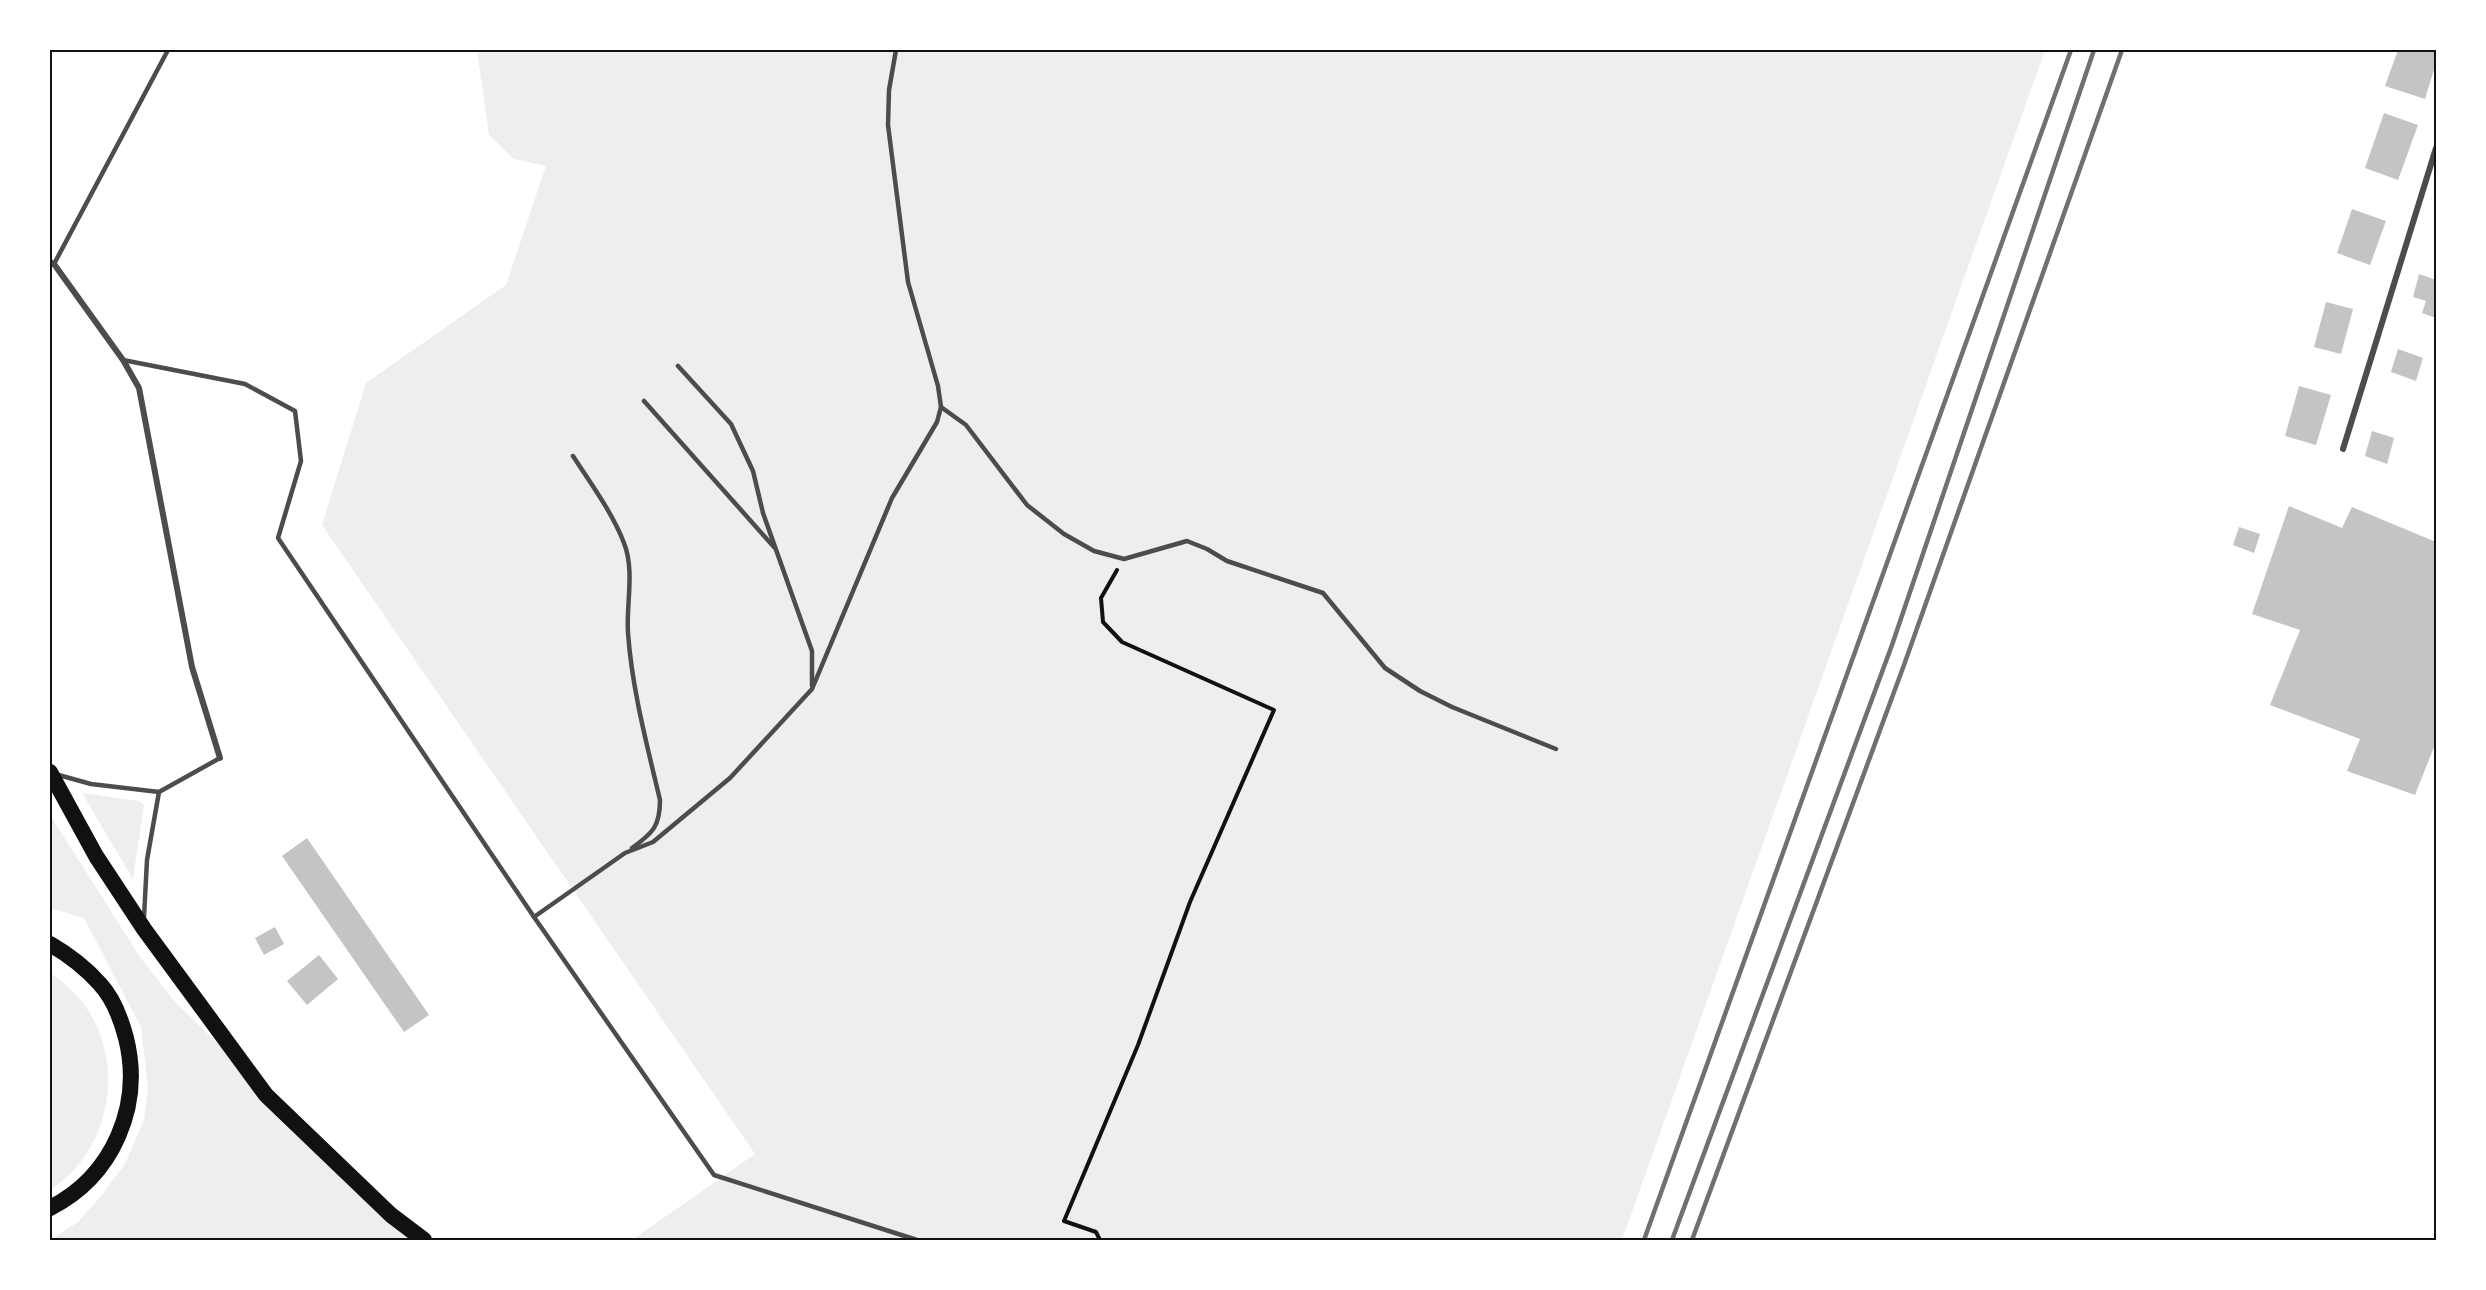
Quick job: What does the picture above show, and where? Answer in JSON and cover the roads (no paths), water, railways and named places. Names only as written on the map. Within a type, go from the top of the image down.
[{"type":"highway","points":[[50,772],[96,856],[144,929],[266,1095],[391,1215],[424,1240]]},
{"type":"highway","points":[[50,944],[72,957],[101,985],[121,1020],[131,1059],[131,1099],[119,1137],[98,1172],[68,1199],[50,1208]]},
{"type":"street","points":[[2343,449],[2436,148]]},
{"type":"street","points":[[52,263],[123,360],[140,388],[192,667],[220,758]]},
{"type":"lane","points":[[52,263],[168,50]]},
{"type":"lane","points":[[625,854],[653,842],[730,778],[812,689],[877,530],[892,498],[937,422],[941,407],[938,386],[908,282],[888,125],[889,90],[896,50]]},
{"type":"lane","points":[[123,360],[245,384],[296,411],[301,461],[278,538],[534,917],[714,1175],[917,1240]]},
{"type":"lane","points":[[678,366],[731,424],[753,471],[763,513],[812,651],[812,689]]},
{"type":"lane","points":[[644,401],[776,549]]},
{"type":"lane","points":[[941,407],[966,425],[1027,505],[1064,534],[1094,551],[1124,559],[1187,541],[1227,561],[1323,593],[1385,668],[1420,691],[1452,708],[1556,749]]},
{"type":"lane","points":[[534,917],[652,834],[660,815],[660,800],[634,683],[628,632],[629,564],[625,544],[607,510],[573,456]]},
{"type":"lane","points":[[50,772],[91,784],[159,792],[220,758]]},
{"type":"lane","points":[[144,929],[143,895],[159,792]]},
{"type":"railway","points":[[1644,1240],[2071,50]]},
{"type":"railway","points":[[1672,1240],[1892,645],[2094,50]]},
{"type":"railway","points":[[1692,1240],[1904,665],[2122,50]]}]
